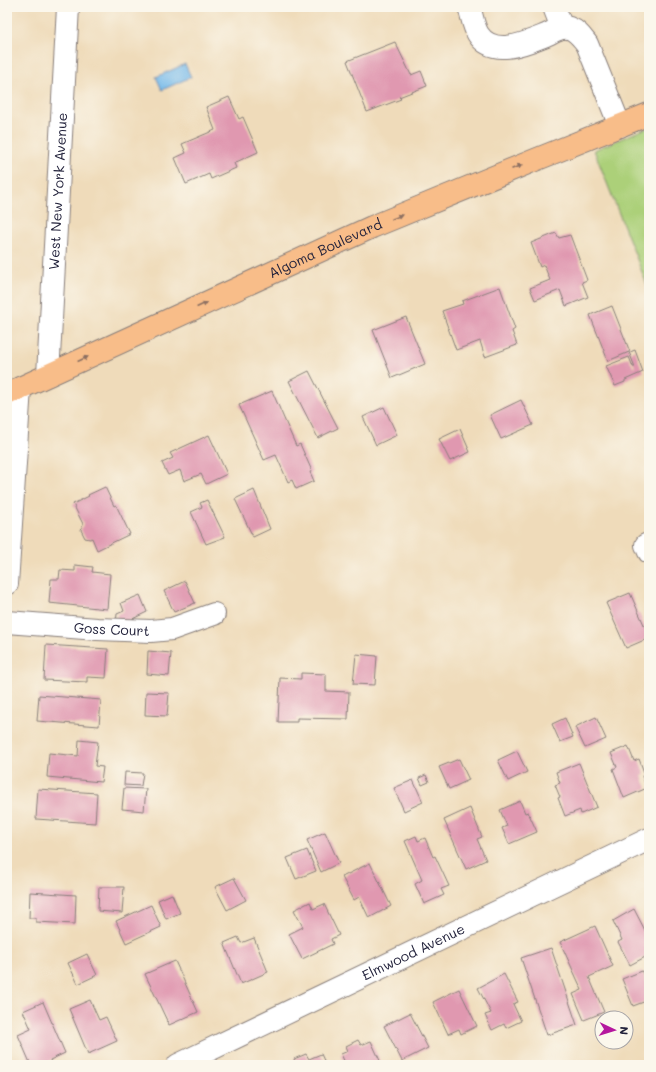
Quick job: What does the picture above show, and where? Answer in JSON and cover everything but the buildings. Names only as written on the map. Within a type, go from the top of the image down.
[{"type":"main road","name":"Algoma Boulevard","points":[[13,391],[372,227],[649,114]]},
{"type":"street","name":"West New York Avenue","points":[[48,375],[68,7]]},
{"type":"street","points":[[469,7],[478,33],[486,42],[492,45],[502,47],[513,46],[562,28],[569,28],[580,34],[587,44],[620,126]]},
{"type":"street","points":[[554,7],[562,28]]},
{"type":"street","points":[[7,584],[13,391]]},
{"type":"street","points":[[649,544],[646,545],[649,552]]},
{"type":"street","name":"Goss Court","points":[[7,622],[97,629],[151,631],[172,629],[214,614]]},
{"type":"street","name":"Elmwood Avenue","points":[[178,1065],[649,839]]},
{"type":"green space","points":[[649,127],[649,290],[594,150]]},
{"type":"water","points":[[185,64],[191,77],[162,90],[156,77]]}]
